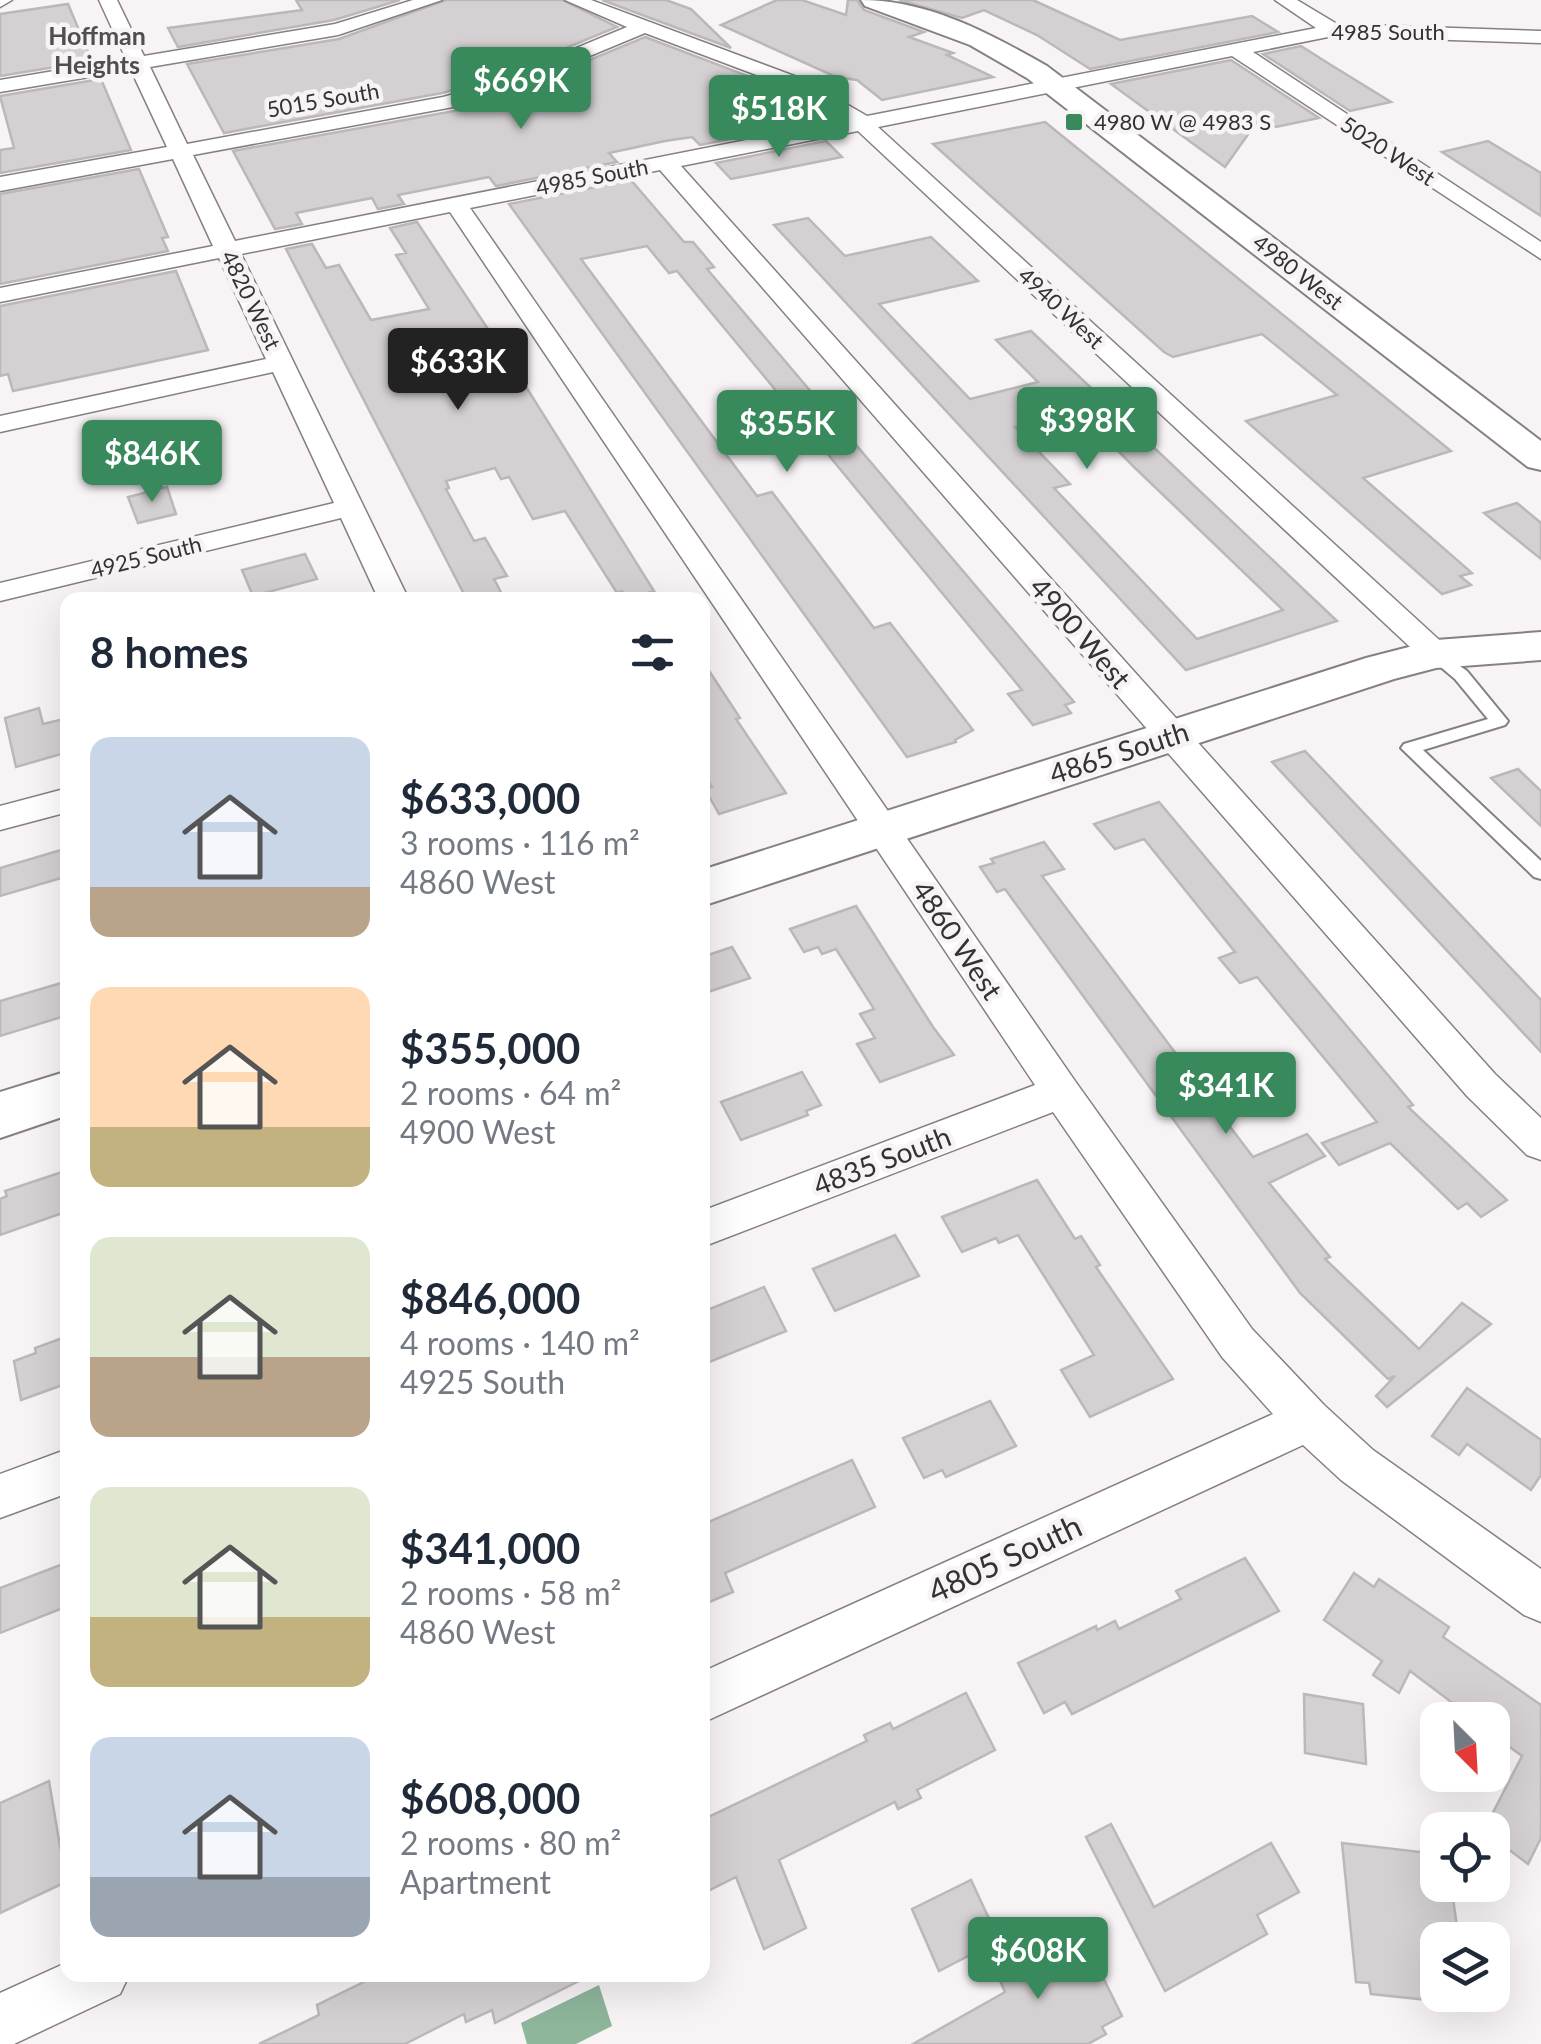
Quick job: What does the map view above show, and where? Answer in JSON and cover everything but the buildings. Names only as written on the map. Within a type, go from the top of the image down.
[{"type":"street","name":"4820 West","points":[[108,0],[390,592]]},
{"type":"street","points":[[0,86],[351,27],[433,0]]},
{"type":"street","name":"4940 West","points":[[574,0],[798,84],[827,98],[862,124],[1436,654]]},
{"type":"street","name":"4980 West","points":[[874,0],[980,39],[1055,85],[1541,459]]},
{"type":"street","points":[[1284,0],[1333,30]]},
{"type":"street","name":"5015 South","points":[[0,184],[471,97],[644,26]]},
{"type":"street","name":"4985 South","points":[[0,294],[1333,30],[1541,37]]},
{"type":"street","name":"5020 West","points":[[1234,49],[1541,252]]},
{"type":"street","name":"4900 West","points":[[665,162],[1481,1085],[1541,1143]]},
{"type":"street","name":"4860 West","points":[[456,204],[1061,1092],[1237,1342],[1308,1420],[1406,1504],[1541,1598]]},
{"type":"street","points":[[0,424],[281,363]]},
{"type":"street","name":"4925 South","points":[[0,592],[350,507]]},
{"type":"street","name":"4865 South","points":[[710,885],[1436,654],[1541,646]]},
{"type":"street","points":[[0,818],[60,802]]},
{"type":"street","name":"4835 South","points":[[710,1226],[1061,1092]]},
{"type":"street","points":[[0,1115],[60,1096]]},
{"type":"street","name":"4805 South","points":[[710,1694],[1308,1420]]},
{"type":"street","points":[[0,1496],[60,1474]]},
{"type":"street","points":[[0,2022],[86,1982]]},
{"type":"lane","points":[[1436,654],[1461,675],[1499,720],[1410,748],[1541,872]]},
{"type":"shaded area","points":[[599,1985],[612,2026],[576,2044],[527,2044],[521,2023]]},
{"type":"place","name":"4980 W @ 4983 S","points":[[1074,122]]},
{"type":"district","name":"Hoffman Heights","points":[[97,50]]}]
